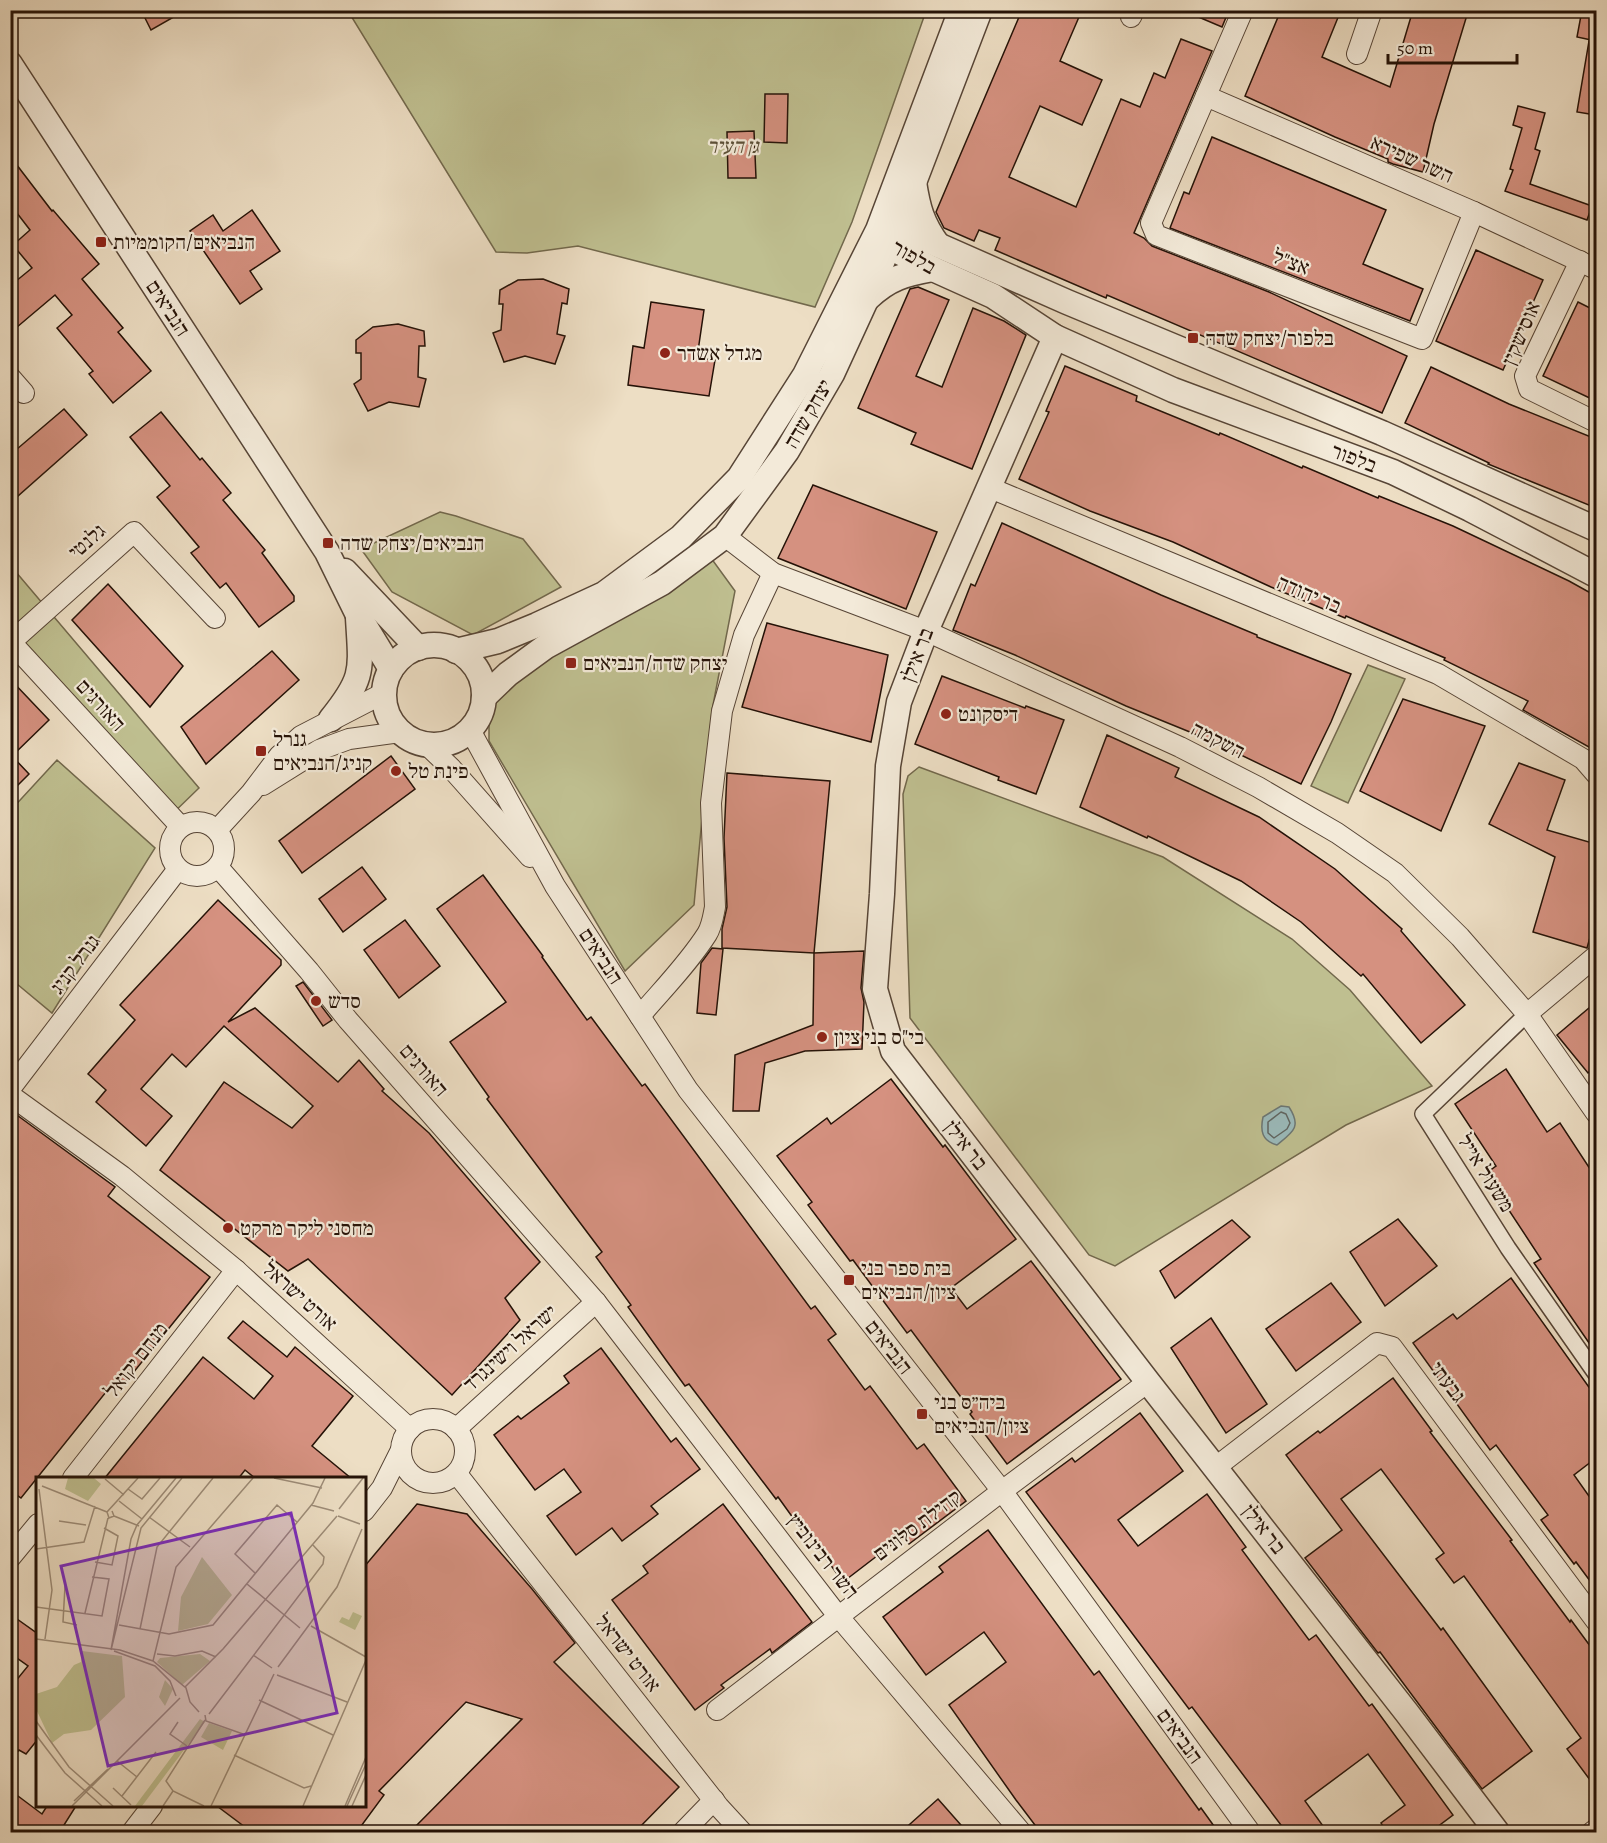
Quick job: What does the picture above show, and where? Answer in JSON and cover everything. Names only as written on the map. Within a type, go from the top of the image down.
[{"type":"street","name":"יצחק שדה","points":[[484,697],[508,674],[545,646],[662,584],[725,536],[787,451],[832,374],[866,300],[961,10]]},
{"type":"street","name":"יצחק שדה","points":[[456,651],[498,641],[604,594],[681,537],[739,478],[805,375],[888,234],[914,182],[980,10]]},
{"type":"street","points":[[1206,96],[1243,10]]},
{"type":"street","points":[[1357,54],[1372,10]]},
{"type":"street","name":"הנביאים","points":[[14,80],[327,552],[357,613],[391,669]]},
{"type":"street","name":"השר שפירא","points":[[1206,96],[1474,212],[1588,265]]},
{"type":"street","name":"אצ\"ל","points":[[1206,96],[1152,223],[1156,235],[1422,339],[1474,212]]},
{"type":"street","points":[[914,182],[925,227],[938,245]]},
{"type":"street","name":"בלפור","points":[[888,234],[938,245],[1067,302],[1382,433],[1596,529]]},
{"type":"street","name":"בלפור","points":[[888,234],[933,269],[993,296],[1055,338],[1173,390],[1393,472],[1470,509],[1596,575]]},
{"type":"street","name":"אוסישקין","points":[[1588,265],[1525,376],[1529,389],[1596,422]]},
{"type":"street","points":[[866,300],[880,287],[897,277],[933,269]]},
{"type":"street","name":"בר אילן","points":[[1055,338],[926,631],[899,702],[888,766],[875,989],[893,1051],[1407,1713],[1497,1833]]},
{"type":"street","points":[[10,377],[24,393]]},
{"type":"street","name":"בר יהודה","points":[[988,487],[1438,674],[1583,759],[1596,774]]},
{"type":"street","name":"גלנטי","points":[[11,641],[134,532],[216,618]]},
{"type":"street","name":"השקמה","points":[[725,536],[773,573],[926,631],[1180,747],[1258,787],[1337,833],[1395,873],[1460,937],[1527,1014],[1596,1113]]},
{"type":"street","name":"הנביאים","points":[[327,552],[418,648]]},
{"type":"street","points":[[640,1016],[707,934],[712,922],[715,907],[711,803],[722,711],[744,635],[773,573]]},
{"type":"street","points":[[331,719],[350,696],[361,667],[357,613]]},
{"type":"street","name":"האורגים","points":[[11,641],[181,827]]},
{"type":"street","points":[[437,646],[456,651],[467,658],[477,669],[482,682],[484,697],[480,714],[470,730],[458,739],[443,745],[427,745],[412,741],[391,721],[385,707],[384,693],[391,669],[403,656],[418,648],[437,646]]},
{"type":"street","points":[[217,830],[251,793],[279,756],[302,736],[384,693]]},
{"type":"street","name":"הנביאים","points":[[470,730],[555,886],[688,1090],[1002,1491],[1250,1833]]},
{"type":"street","points":[[251,793],[319,750],[349,739],[400,732]]},
{"type":"street","name":"הנביאים","points":[[427,745],[452,768],[555,886]]},
{"type":"street","points":[[195,821],[211,825],[217,830],[225,848],[222,861],[213,872],[191,876],[178,869],[170,848],[171,840],[181,827],[195,821]]},
{"type":"street","name":"האורגים","points":[[218,867],[309,971],[355,1029],[596,1302]]},
{"type":"street","name":"גנרל קניג","points":[[10,1089],[178,869]]},
{"type":"street","points":[[1527,1014],[1596,956]]},
{"type":"street","name":"משעול אייל","points":[[1527,1014],[1423,1114],[1508,1248],[1596,1374]]},
{"type":"street","name":"אורט ישראל","points":[[10,1095],[122,1176],[236,1270],[410,1429]]},
{"type":"street","name":"מנחם יקואל","points":[[75,1477],[236,1270]]},
{"type":"street","name":"ישראל וישינגרד","points":[[456,1429],[596,1302]]},
{"type":"street","name":"השר רבינוביץ","points":[[596,1302],[838,1616],[1020,1833]]},
{"type":"street","name":"גבעתי","points":[[1216,1467],[1377,1343],[1392,1347],[1596,1621]]},
{"type":"street","name":"קהילת סלונים","points":[[717,1710],[1148,1382]]},
{"type":"street","points":[[366,1508],[382,1488],[401,1450],[405,1435],[418,1422],[428,1419],[448,1423],[462,1437],[465,1446],[462,1466],[457,1474],[440,1483],[420,1481],[405,1468],[401,1450]]},
{"type":"street","name":"אורט ישראל","points":[[457,1474],[719,1807],[742,1833]]},
{"type":"street","points":[[10,1558],[36,1526]]},
{"type":"street","points":[[132,1833],[151,1807]]},
{"type":"street","points":[[683,1833],[719,1807]]},
{"type":"street","points":[[699,1833],[719,1807]]},
{"type":"street","points":[[1592,1833],[1596,1829]]},
{"type":"green space","name":"גן העיר","points":[[348,11],[926,11],[852,222],[815,307],[578,246],[527,253],[496,252]]},
{"type":"green space","points":[[440,512],[523,539],[561,587],[473,635],[392,592],[361,549]]},
{"type":"green space","points":[[711,558],[735,591],[712,710],[694,905],[625,971],[489,741],[489,713],[496,697],[523,668]]},
{"type":"green space","points":[[10,565],[199,788],[166,820],[11,641]]},
{"type":"green space","points":[[1368,665],[1405,679],[1348,803],[1311,786]]},
{"type":"green space","points":[[57,760],[155,848],[52,1013],[11,979],[10,811]]},
{"type":"green space","points":[[919,767],[1163,857],[1292,939],[1350,990],[1432,1086],[1346,1125],[1115,1266],[1089,1255],[910,1018],[903,794],[908,776]]},
{"type":"water","points":[[1281,1106],[1289,1107],[1295,1124],[1291,1133],[1277,1145],[1268,1141],[1263,1135],[1262,1122],[1263,1117]]},
{"type":"building","points":[[141,10],[186,10],[151,30]]},
{"type":"building","points":[[1022,10],[1082,10],[1060,61],[1102,80],[1082,125],[1040,106],[1009,177],[1076,207],[1121,99],[1140,107],[1154,73],[1165,78],[1181,39],[1212,51],[1134,233],[1144,238],[1152,246],[1269,292],[1407,356],[1382,413],[1107,295],[1106,298],[995,250],[1000,238],[979,230],[974,241],[944,228],[936,212]]},
{"type":"building","points":[[1182,10],[1229,10],[1222,27]]},
{"type":"building","points":[[1281,10],[1341,10],[1322,57],[1390,87],[1413,10],[1454,10],[1467,15],[1434,124],[1423,172],[1388,162],[1388,159],[1245,96]]},
{"type":"building","points":[[1582,10],[1596,10],[1596,41],[1577,37]]},
{"type":"building","points":[[1589,41],[1596,42],[1596,115],[1577,112]]},
{"type":"building","points":[[765,94],[788,94],[787,143],[764,142]]},
{"type":"building","points":[[1518,106],[1545,113],[1535,149],[1540,151],[1530,184],[1592,206],[1587,220],[1505,191],[1513,170],[1510,169],[1522,128],[1513,125]]},
{"type":"building","points":[[754,131],[756,178],[728,178],[727,132]]},
{"type":"building","points":[[1212,137],[1386,210],[1363,264],[1423,289],[1410,321],[1170,228],[1184,192],[1189,194]]},
{"type":"building","points":[[10,156],[52,211],[99,264],[82,279],[123,328],[118,332],[151,371],[113,403],[89,374],[93,371],[57,328],[72,315],[55,295],[10,333],[10,286],[32,268],[13,245],[30,230],[10,204]]},
{"type":"building","points":[[252,210],[280,251],[250,271],[262,289],[240,304],[190,231],[213,215],[223,231]]},
{"type":"building","points":[[1476,250],[1543,280],[1503,370],[1436,341]]},
{"type":"building","points":[[543,279],[569,289],[567,304],[562,303],[557,334],[565,336],[555,364],[525,356],[504,362],[493,333],[501,330],[503,304],[499,304],[500,290],[518,280]]},
{"type":"building","points":[[918,287],[949,300],[916,376],[942,387],[973,308],[1004,321],[1026,335],[972,469],[911,444],[916,433],[858,408],[910,289]]},
{"type":"building","name":"מגדל אשדר","points":[[651,302],[704,310],[697,358],[715,360],[709,396],[628,385],[633,346],[644,348]]},
{"type":"building","points":[[1578,302],[1596,311],[1596,401],[1543,376]]},
{"type":"building","points":[[398,324],[424,331],[425,346],[419,346],[418,377],[426,379],[419,407],[389,402],[368,411],[354,384],[361,379],[361,353],[356,353],[356,340],[373,327]]},
{"type":"building","points":[[1065,366],[1137,396],[1136,401],[1453,526],[1596,596],[1596,751],[1523,710],[1528,701],[1444,660],[1445,658],[1271,587],[1173,542],[1090,511],[1019,479],[1049,412],[1046,411]]},
{"type":"building","points":[[1431,367],[1509,404],[1596,439],[1596,508],[1488,464],[1405,423]]},
{"type":"building","points":[[64,409],[87,435],[10,503],[10,455]]},
{"type":"building","points":[[161,412],[200,460],[202,458],[231,493],[223,500],[265,550],[262,553],[294,596],[294,601],[259,627],[226,583],[220,588],[191,553],[199,547],[157,497],[170,486],[130,437]]},
{"type":"building","points":[[813,485],[937,532],[906,609],[778,558]]},
{"type":"building","points":[[1002,523],[1161,595],[1257,635],[1257,637],[1351,674],[1301,784],[1212,741],[953,630],[971,584],[975,586]]},
{"type":"building","points":[[108,584],[183,666],[150,707],[72,620]]},
{"type":"building","points":[[767,623],[888,655],[871,742],[742,707]]},
{"type":"building","points":[[272,651],[299,680],[206,764],[181,727]]},
{"type":"building","points":[[942,676],[1025,708],[1026,706],[1064,720],[1036,794],[915,744]]},
{"type":"building","points":[[10,679],[49,720],[12,756],[29,774],[10,793]]},
{"type":"building","points":[[1403,699],[1485,726],[1441,831],[1360,791]]},
{"type":"building","points":[[1107,735],[1179,768],[1175,777],[1259,817],[1335,869],[1402,929],[1401,931],[1465,1005],[1421,1043],[1363,974],[1361,976],[1301,922],[1241,881],[1148,836],[1147,838],[1080,807]]},
{"type":"building","points":[[391,756],[415,789],[302,873],[279,841]]},
{"type":"building","points":[[1519,763],[1565,780],[1547,830],[1596,844],[1596,916],[1587,948],[1533,932],[1555,857],[1489,824]]},
{"type":"building","points":[[727,773],[830,781],[814,953],[722,948],[722,929],[727,907],[724,838]]},
{"type":"building","points":[[362,867],[386,899],[343,932],[319,899]]},
{"type":"building","points":[[483,875],[587,1020],[591,1017],[642,1086],[645,1084],[811,1309],[815,1306],[836,1334],[828,1340],[865,1390],[870,1386],[917,1449],[924,1444],[966,1501],[909,1544],[903,1536],[843,1582],[803,1527],[801,1529],[778,1497],[776,1499],[689,1384],[685,1386],[666,1360],[628,1307],[631,1305],[596,1257],[602,1252],[487,1099],[489,1097],[450,1042],[506,1002],[437,909]]},
{"type":"building","points":[[218,900],[281,960],[281,965],[228,1022],[255,1008],[338,1082],[359,1060],[384,1089],[382,1091],[429,1133],[540,1262],[505,1298],[520,1320],[452,1395],[308,1259],[288,1271],[160,1170],[224,1082],[292,1128],[313,1106],[224,1026],[186,1067],[172,1054],[141,1089],[172,1116],[146,1146],[96,1102],[106,1090],[88,1074],[135,1020],[120,1005]]},
{"type":"building","points":[[405,920],[440,966],[399,998],[364,950]]},
{"type":"building","points":[[712,948],[723,949],[716,1015],[697,1013],[701,963]]},
{"type":"building","name":"בי\"ס בני ציון","points":[[864,951],[861,988],[864,1002],[862,1049],[805,1051],[765,1063],[759,1111],[733,1111],[735,1055],[813,1025],[814,953]]},
{"type":"building","points":[[303,982],[332,1020],[323,1026],[296,986]]},
{"type":"building","points":[[1596,1002],[1596,1066],[1588,1073],[1557,1035]]},
{"type":"building","points":[[1506,1069],[1547,1132],[1560,1123],[1596,1178],[1596,1353],[1534,1263],[1541,1259],[1485,1174],[1496,1166],[1455,1104]]},
{"type":"building","points":[[891,1079],[943,1147],[945,1145],[1016,1239],[951,1288],[967,1309],[1031,1261],[1121,1379],[1007,1464],[970,1414],[972,1412],[911,1330],[907,1333],[853,1260],[850,1261],[808,1205],[812,1202],[777,1156],[827,1118],[831,1124]]},
{"type":"building","points":[[10,1110],[115,1187],[108,1196],[210,1277],[125,1383],[118,1377],[21,1498],[10,1490]]},
{"type":"building","points":[[1398,1219],[1437,1266],[1385,1306],[1350,1252]]},
{"type":"building","points":[[1232,1220],[1250,1237],[1175,1298],[1160,1271]]},
{"type":"building","points":[[1511,1278],[1596,1397],[1596,1458],[1574,1475],[1596,1506],[1596,1589],[1541,1520],[1548,1515],[1496,1445],[1490,1450],[1413,1343],[1453,1314],[1457,1319]]},
{"type":"building","points":[[1331,1283],[1361,1322],[1296,1371],[1266,1329]]},
{"type":"building","points":[[1211,1318],[1267,1404],[1226,1433],[1171,1348]]},
{"type":"building","points":[[243,1321],[287,1357],[295,1347],[353,1396],[312,1446],[350,1477],[254,1477],[245,1470],[240,1477],[106,1477],[203,1357],[254,1399],[273,1376],[228,1338]]},
{"type":"building","points":[[601,1348],[671,1442],[676,1438],[700,1469],[651,1506],[658,1514],[622,1541],[612,1528],[576,1555],[547,1516],[581,1492],[564,1469],[535,1490],[494,1435],[518,1416],[521,1419],[569,1383],[564,1376]]},
{"type":"building","points":[[1393,1378],[1432,1431],[1430,1432],[1512,1540],[1510,1541],[1596,1654],[1596,1788],[1567,1749],[1581,1738],[1464,1576],[1454,1583],[1436,1559],[1444,1553],[1381,1469],[1341,1499],[1441,1630],[1443,1628],[1532,1751],[1482,1789],[1380,1652],[1378,1653],[1305,1558],[1342,1530],[1286,1455],[1318,1431],[1320,1433]]},
{"type":"building","points":[[1140,1413],[1183,1471],[1118,1520],[1138,1546],[1207,1494],[1246,1547],[1242,1550],[1309,1640],[1316,1635],[1369,1706],[1372,1704],[1453,1815],[1429,1833],[1387,1833],[1381,1823],[1405,1805],[1368,1754],[1305,1801],[1328,1833],[1287,1833],[1192,1707],[1189,1709],[1026,1492],[1072,1458],[1075,1462]]},
{"type":"building","points":[[417,1504],[467,1514],[575,1643],[554,1662],[679,1787],[634,1833],[409,1833],[522,1719],[466,1702],[379,1791],[384,1795],[356,1833],[253,1833],[218,1807],[366,1807],[366,1565]]},
{"type":"building","points":[[723,1504],[812,1622],[772,1653],[770,1649],[721,1685],[724,1688],[695,1710],[612,1600],[648,1573],[643,1566]]},
{"type":"building","points":[[988,1530],[1094,1675],[1099,1671],[1199,1810],[1201,1808],[1219,1833],[1041,1833],[949,1705],[1006,1662],[984,1632],[926,1675],[883,1617],[943,1572],[939,1567]]},
{"type":"building","points":[[10,1614],[36,1633],[36,1742],[26,1754],[19,1750],[10,1761],[10,1688],[28,1666],[10,1653]]},
{"type":"building","points":[[18,1796],[42,1814],[46,1807],[75,1807],[59,1833],[10,1833],[10,1806]]},
{"type":"building","points":[[938,1799],[968,1833],[900,1833]]},
{"type":"place","name":"הנביאים/הקוממיות","points":[[101,242]]},
{"type":"place","name":"בלפור/יצחק שדה","points":[[1193,338]]},
{"type":"place","name":"מגדל אשדר","points":[[665,353]]},
{"type":"place","name":"הנביאים/יצחק שדה","points":[[328,543]]},
{"type":"place","name":"יצחק שדה/הנביאים","points":[[571,663]]},
{"type":"place","name":"דיסקונט","points":[[946,714]]},
{"type":"place","name":"גנרל קניג/הנביאים","points":[[261,751]]},
{"type":"place","name":"פינת טל","points":[[396,771]]},
{"type":"place","name":"סדש","points":[[316,1001]]},
{"type":"place","name":"בי\"ס בני ציון","points":[[822,1037]]},
{"type":"place","name":"מחסני ליקר מרקט","points":[[228,1228]]},
{"type":"place","name":"בית ספר בני ציון/הנביאים","points":[[849,1280]]},
{"type":"place","name":"ביה״ס בני ציון/הנביאים","points":[[922,1414]]}]
